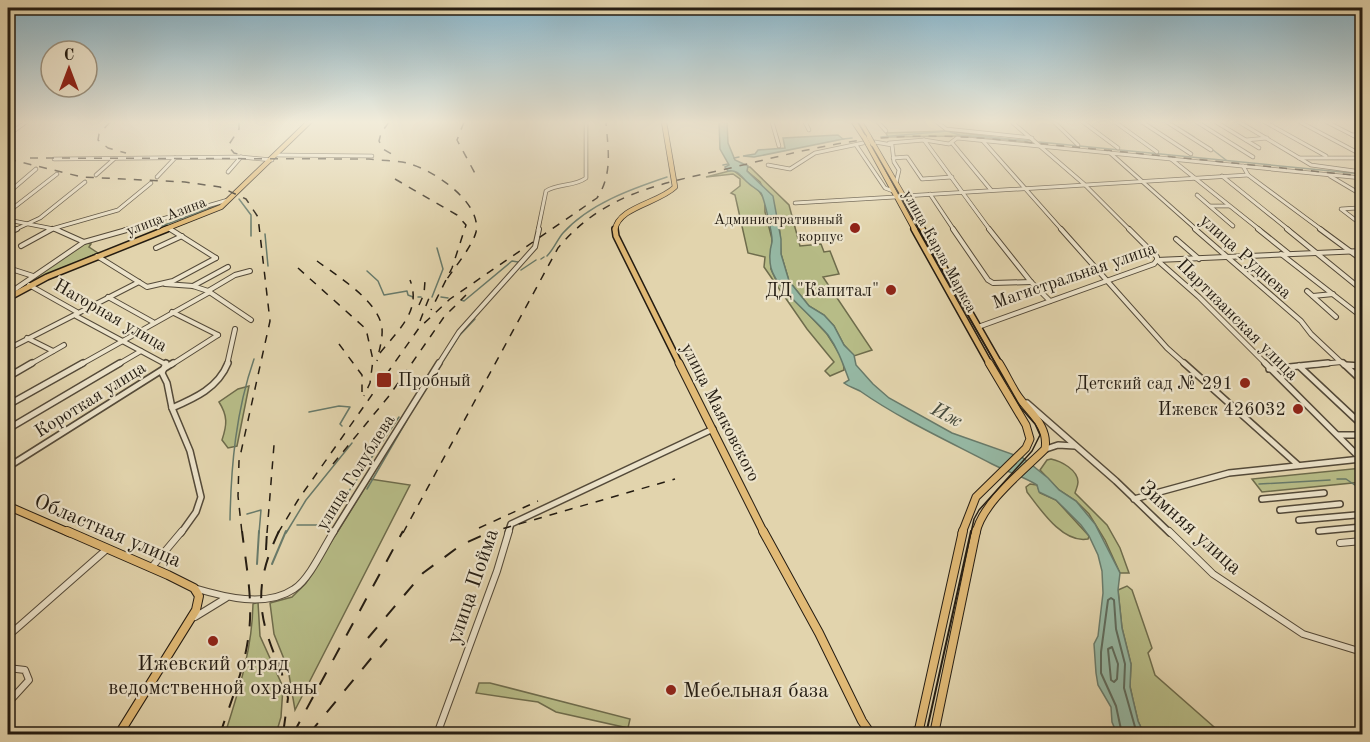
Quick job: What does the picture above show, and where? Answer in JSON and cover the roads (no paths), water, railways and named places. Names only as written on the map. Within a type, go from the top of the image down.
[{"type":"main road","name":"улица Азина","points":[[9,296],[36,279],[212,211],[230,199],[274,157]]},
{"type":"main road","name":"улица Маяковского","points":[[670,157],[675,187],[665,196],[625,213],[617,222],[615,232],[678,366],[713,429],[769,543],[817,629],[869,733]]},
{"type":"main road","name":"улица Карла Маркса","points":[[876,157],[894,194],[974,328]]},
{"type":"main road","name":"улица Карла Маркса","points":[[879,157],[904,196],[974,328]]},
{"type":"main road","points":[[894,194],[904,196]]},
{"type":"main road","points":[[908,735],[918,732],[965,521],[975,497],[1026,448],[1030,439],[1026,425],[974,328]]},
{"type":"main road","name":"Магистральная улица","points":[[974,328],[1046,435],[1045,449]]},
{"type":"main road","points":[[934,735],[978,523],[988,507],[1045,449]]},
{"type":"main road","name":"Областная улица","points":[[8,506],[194,588]]},
{"type":"main road","points":[[119,735],[189,622],[199,602],[199,596],[194,588]]},
{"type":"main road","points":[[869,733],[877,735]]},
{"type":"street","points":[[228,172],[241,157]]},
{"type":"street","points":[[54,159],[311,157]]},
{"type":"street","name":"улица Голублева","points":[[226,598],[273,598],[295,589],[306,576],[459,332],[535,247],[546,191],[551,187],[584,181],[585,157]]},
{"type":"street","points":[[768,165],[789,169],[809,157]]},
{"type":"street","points":[[866,157],[885,188],[894,194]]},
{"type":"street","points":[[896,183],[899,171],[893,158],[907,157],[922,178],[952,177]]},
{"type":"street","points":[[937,157],[1031,282],[1050,301]]},
{"type":"street","points":[[963,157],[991,190]]},
{"type":"street","points":[[995,157],[1186,367],[1298,465]]},
{"type":"street","name":"Партизанская улица","points":[[1055,157],[1157,257],[1157,260],[1199,297],[1362,459]]},
{"type":"street","name":"улица Руднева","points":[[1114,157],[1288,312],[1301,321],[1311,334],[1362,381]]},
{"type":"street","points":[[1151,157],[1362,178]]},
{"type":"street","points":[[1299,158],[1318,157]]},
{"type":"street","points":[[96,175],[115,158]]},
{"type":"street","points":[[157,177],[175,158]]},
{"type":"street","points":[[1299,158],[1311,165],[1362,172]]},
{"type":"street","points":[[1172,159],[1288,253]]},
{"type":"street","points":[[1243,166],[1248,175],[1362,260]]},
{"type":"street","points":[[887,169],[899,171]]},
{"type":"street","points":[[8,193],[36,170]]},
{"type":"street","points":[[8,212],[57,174]]},
{"type":"street","points":[[1328,174],[1362,195]]},
{"type":"street","points":[[904,196],[1248,175]]},
{"type":"street","points":[[1222,176],[1362,290]]},
{"type":"street","points":[[8,233],[40,218],[85,182]]},
{"type":"street","points":[[21,246],[48,230],[56,230],[118,210],[152,183]]},
{"type":"street","points":[[795,203],[894,194]]},
{"type":"street","points":[[930,194],[988,280],[993,283],[1031,282]]},
{"type":"street","points":[[1197,195],[1233,226]]},
{"type":"street","points":[[9,296],[36,279],[42,270],[84,242],[230,199]]},
{"type":"street","points":[[1210,206],[1229,206]]},
{"type":"street","points":[[1362,212],[1357,208],[1341,209],[1362,225]]},
{"type":"street","points":[[8,220],[56,230],[84,242]]},
{"type":"street","points":[[96,256],[152,288],[165,284],[216,258],[169,228]]},
{"type":"street","points":[[156,248],[182,236]]},
{"type":"street","points":[[1176,239],[1199,259]]},
{"type":"street","name":"Магистральная улица","points":[[974,328],[1154,264],[1157,260],[1362,251]]},
{"type":"street","points":[[1281,254],[1362,317]]},
{"type":"street","points":[[193,286],[228,267]]},
{"type":"street","points":[[8,268],[36,279]]},
{"type":"street","points":[[8,405],[235,275],[250,271]]},
{"type":"street","points":[[8,349],[139,282]]},
{"type":"street","points":[[165,284],[193,286],[209,291],[236,312],[251,320]]},
{"type":"street","name":"Нагорная улица","points":[[29,285],[77,312],[76,316],[166,364],[162,373],[167,383],[172,408],[190,451],[201,497],[196,512],[186,527],[151,568]]},
{"type":"street","points":[[1307,291],[1336,317]]},
{"type":"street","points":[[1313,296],[1333,294]]},
{"type":"street","points":[[108,297],[153,322]]},
{"type":"street","name":"Короткая улица","points":[[8,467],[218,335],[172,312]]},
{"type":"street","points":[[172,408],[196,398],[222,376],[232,355],[235,329]]},
{"type":"street","points":[[27,338],[53,351]]},
{"type":"street","points":[[8,377],[64,345]]},
{"type":"street","points":[[8,429],[141,351]]},
{"type":"street","points":[[1269,369],[1343,363],[1362,366]]},
{"type":"street","points":[[1299,366],[1362,425]]},
{"type":"street","name":"Зимняя улица","points":[[1017,394],[1134,499],[1213,574],[1309,637],[1350,646],[1362,652]]},
{"type":"street","name":"улица Пойма","points":[[437,735],[497,571],[510,524],[713,429]]},
{"type":"street","points":[[1338,435],[1362,435]]},
{"type":"street","points":[[1045,449],[1058,445],[1075,446]]},
{"type":"street","points":[[1134,499],[1229,473],[1362,459]]},
{"type":"street","points":[[1262,499],[1324,493]]},
{"type":"street","points":[[1280,510],[1340,504]]},
{"type":"street","points":[[1299,520],[1356,515]]},
{"type":"street","points":[[1319,531],[1362,527]]},
{"type":"street","points":[[1340,543],[1362,541]]},
{"type":"street","points":[[8,636],[107,549]]},
{"type":"street","points":[[194,588],[226,598]]},
{"type":"street","points":[[189,622],[214,603],[226,598]]},
{"type":"street","points":[[8,668],[25,670],[29,680],[8,703]]},
{"type":"water","points":[[724,157],[734,157],[735,160],[748,166],[747,171],[773,196],[781,239],[781,254],[789,281],[809,306],[824,315],[834,326],[844,345],[854,355],[856,365],[873,384],[889,398],[952,433],[1023,458],[1059,490],[1076,501],[1095,524],[1120,573],[1118,590],[1122,628],[1131,664],[1130,687],[1138,721],[1144,734],[1117,734],[1112,722],[1111,707],[1098,685],[1094,644],[1098,636],[1103,593],[1102,571],[1098,555],[1081,525],[1056,500],[1039,492],[1037,485],[924,429],[844,383],[849,380],[832,340],[774,276],[770,261],[771,233],[761,193],[739,174],[728,171],[725,167],[729,165]]},
{"type":"waterway","points":[[734,158],[739,157]]},
{"type":"waterway","points":[[1187,157],[1362,174]]},
{"type":"waterway","points":[[1222,157],[1226,160]]},
{"type":"waterway","points":[[723,165],[728,164]]},
{"type":"waterway","points":[[547,256],[563,233],[585,214],[625,192],[667,177]]},
{"type":"waterway","points":[[239,199],[251,215],[251,236]]},
{"type":"waterway","points":[[162,226],[220,204]]},
{"type":"waterway","points":[[265,234],[268,266]]},
{"type":"waterway","points":[[432,297],[443,269],[437,248]]},
{"type":"waterway","points":[[521,270],[536,260]]},
{"type":"waterway","points":[[461,300],[464,301],[512,261],[518,262]]},
{"type":"waterway","points":[[367,271],[378,281],[384,295],[407,291],[408,295],[413,297]]},
{"type":"waterway","points":[[441,297],[448,298]]},
{"type":"waterway","points":[[420,398],[459,336],[475,319]]},
{"type":"waterway","points":[[230,520],[236,438],[243,398],[254,359]]},
{"type":"waterway","points":[[309,412],[339,406],[350,407],[340,424],[342,426]]},
{"type":"waterway","points":[[297,525],[326,525],[399,417]]},
{"type":"waterway","points":[[367,489],[407,420]]},
{"type":"waterway","points":[[286,533],[306,500],[352,443]]},
{"type":"waterway","points":[[1337,479],[1346,479],[1362,490]]},
{"type":"waterway","points":[[1259,484],[1330,480]]},
{"type":"waterway","points":[[247,514],[261,510],[259,533]]},
{"type":"waterway","points":[[257,564],[259,531]]},
{"type":"waterway","points":[[272,564],[286,531]]},
{"type":"tram line","points":[[878,157],[1021,408],[1035,424],[1040,435],[1032,451],[979,510],[971,533]]},
{"type":"tram line","points":[[926,734],[971,531]]},
{"type":"railway","points":[[466,157],[477,177]]},
{"type":"railway","points":[[279,532],[298,500],[419,328],[450,299],[597,198],[605,180],[608,157]]},
{"type":"railway","points":[[403,533],[558,248],[576,229],[614,203],[656,186],[778,157]]},
{"type":"railway","points":[[1170,157],[1362,176]]},
{"type":"railway","points":[[30,158],[369,159],[410,164],[432,174],[455,190],[472,210],[476,221],[476,232],[471,243],[447,279]]},
{"type":"railway","points":[[8,159],[82,177],[185,182],[220,187],[246,199],[258,217],[270,321],[239,461],[238,496],[242,533]]},
{"type":"railway","points":[[395,179],[457,215],[466,225],[452,268],[431,310]]},
{"type":"railway","points":[[317,261],[356,290],[373,308],[382,328],[377,361]]},
{"type":"railway","points":[[298,268],[366,329],[373,360],[370,383],[364,396]]},
{"type":"railway","points":[[380,353],[401,328],[411,311],[413,291],[410,280]]},
{"type":"railway","points":[[419,305],[424,294],[425,281]]},
{"type":"railway","points":[[333,464],[389,396],[444,317],[466,295]]},
{"type":"railway","points":[[420,321],[429,298]]},
{"type":"railway","points":[[339,344],[362,375],[362,392]]},
{"type":"railway","points":[[267,533],[274,445]]},
{"type":"railway","points":[[488,533],[675,479]]},
{"type":"railway","points":[[479,528],[538,501]]},
{"type":"railway","points":[[220,734],[241,671],[249,632],[250,595],[242,531]]},
{"type":"railway","points":[[266,550],[267,531]]},
{"type":"railway","points":[[293,734],[403,531]]},
{"type":"railway","points":[[368,638],[423,573],[461,545],[492,531]]},
{"type":"railway","points":[[279,532],[265,568],[261,601],[267,633],[281,670]]},
{"type":"railway","points":[[309,734],[387,639]]},
{"type":"railway","points":[[279,662],[281,670]]},
{"type":"railway","points":[[281,670],[288,698],[283,734]]},
{"type":"place","name":"Административный корпус","points":[[855,228]]},
{"type":"place","name":"ДД \"Капитал\"","points":[[891,290]]},
{"type":"place","name":"Пробный","points":[[384,380]]},
{"type":"place","name":"Детский сад № 291","points":[[1245,383]]},
{"type":"place","name":"Ижевск 426032","points":[[1298,409]]},
{"type":"place","name":"Ижевский отряд ведомственной охраны","points":[[213,641]]},
{"type":"place","name":"Мебельная база","points":[[671,690]]},
{"type":"water label","name":"Иж","points":[[947,414]]}]
